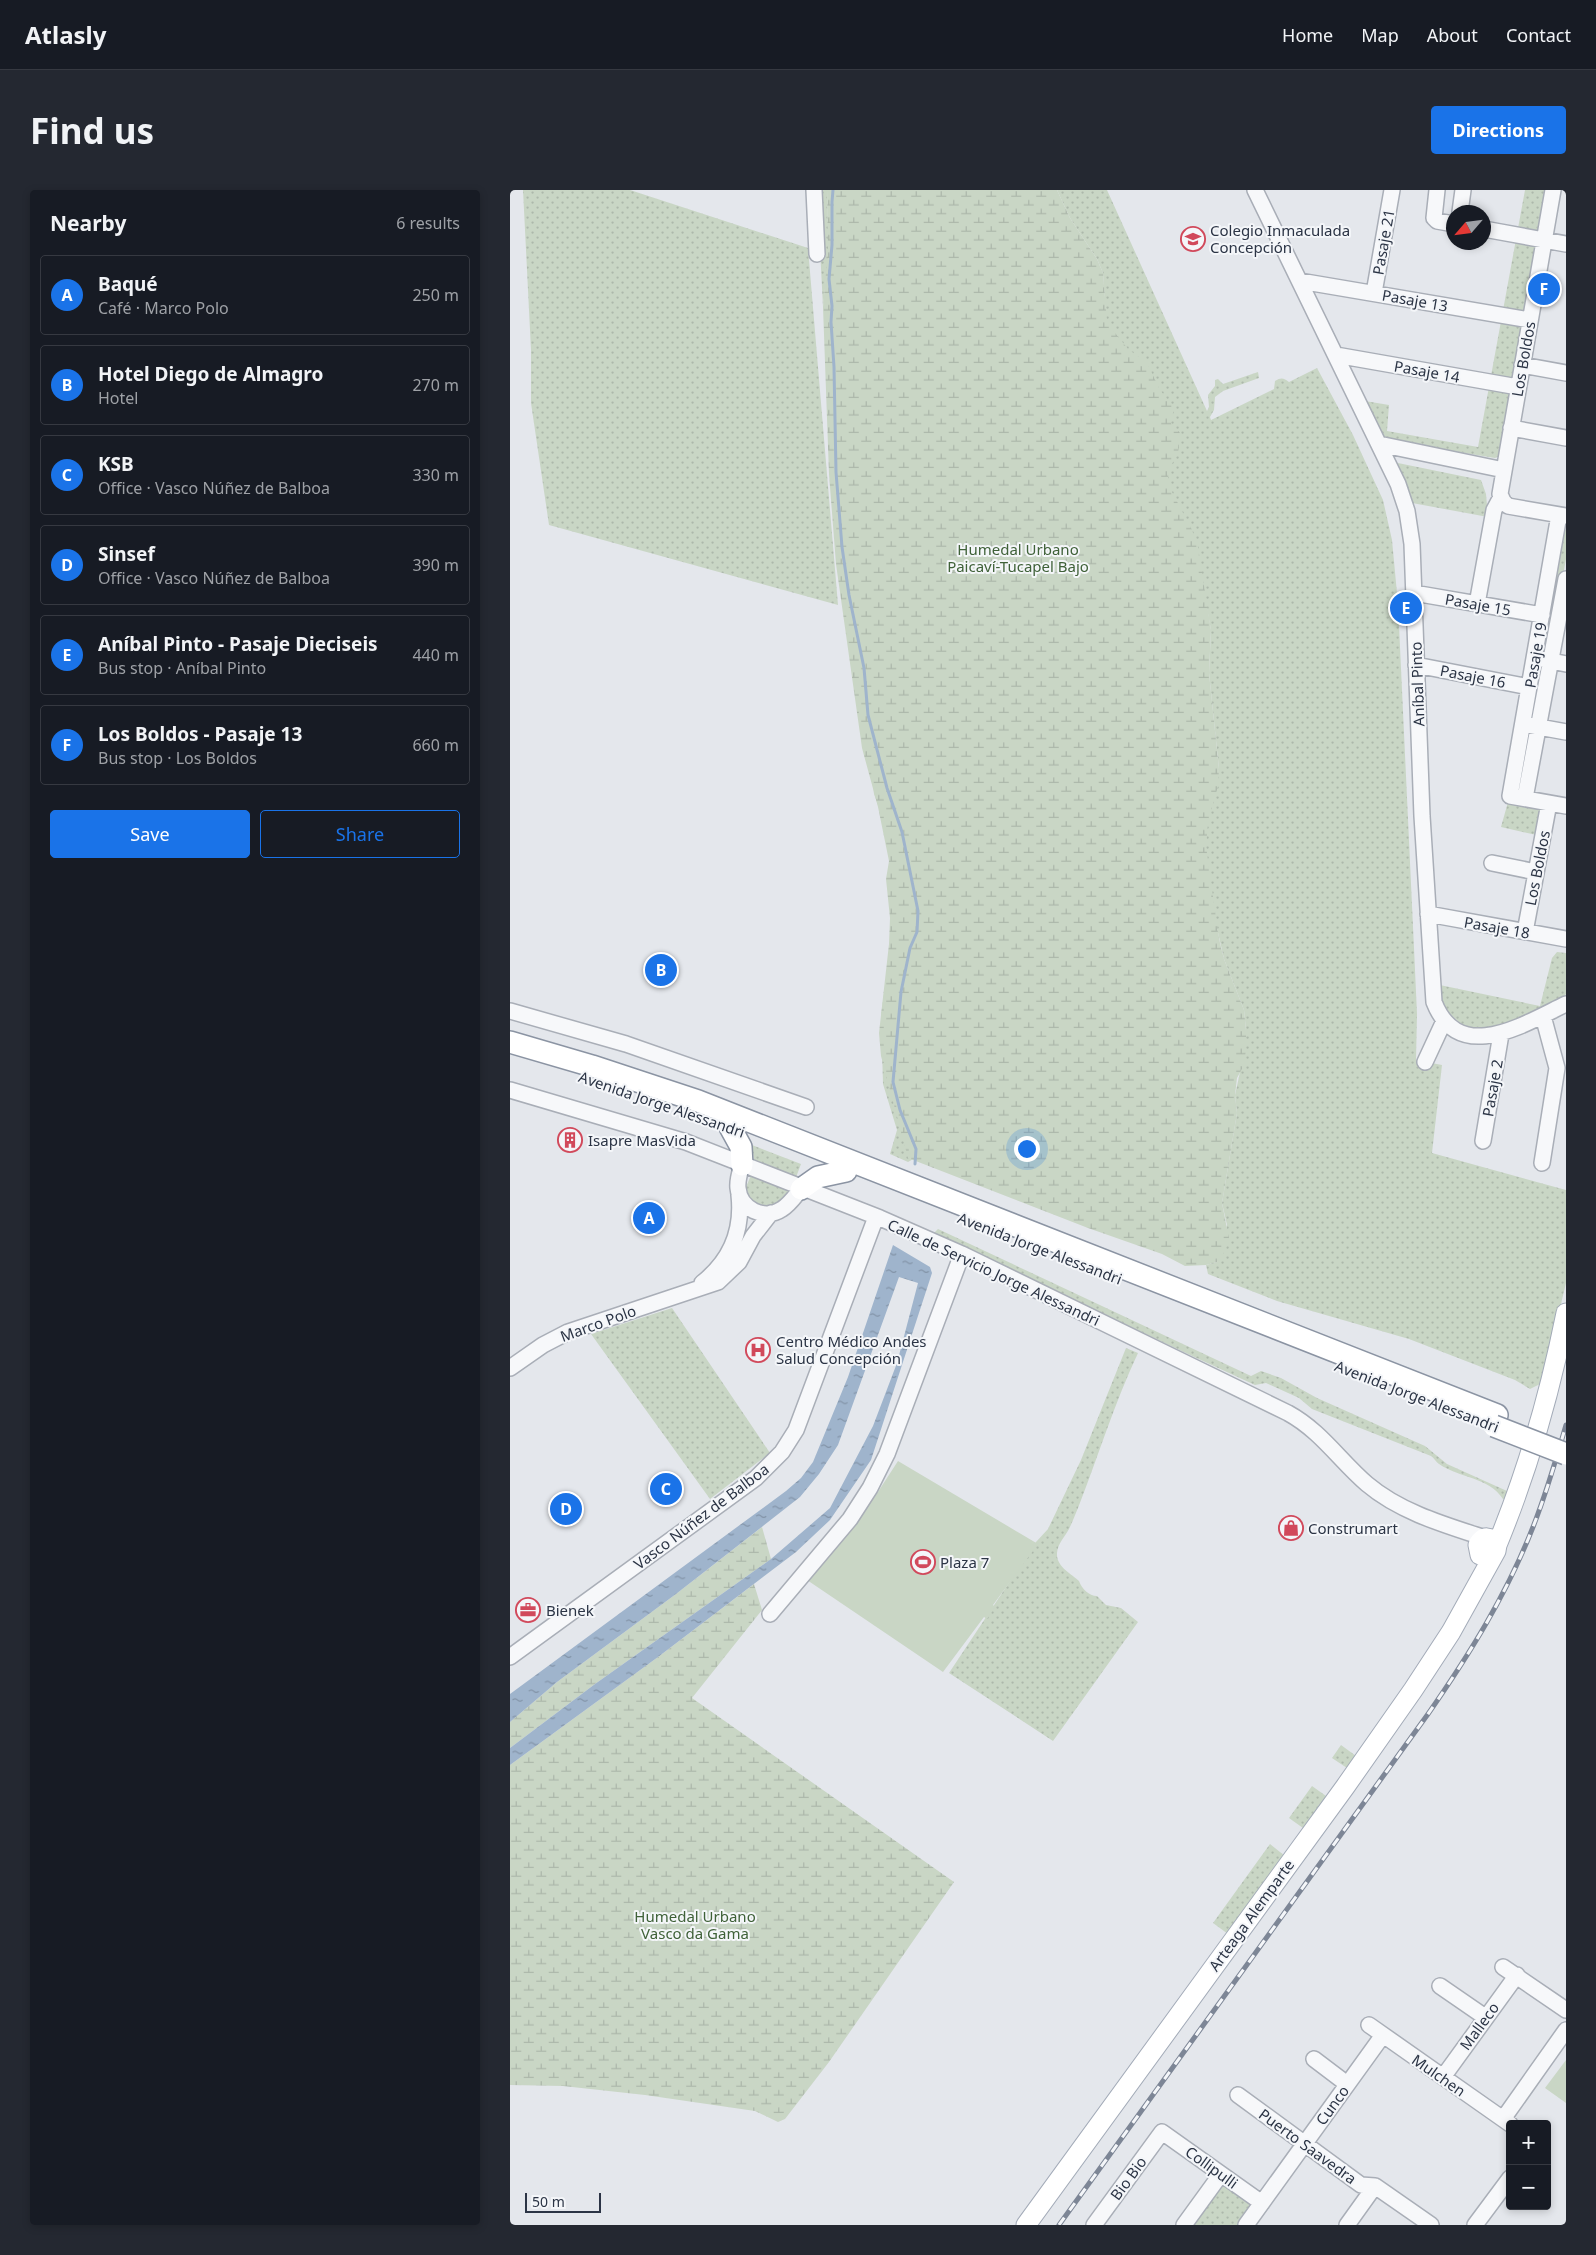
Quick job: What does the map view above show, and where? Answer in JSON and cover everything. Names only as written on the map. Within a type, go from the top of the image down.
[{"type":"highway","name":"Avenida Jorge Alessandri","points":[[510,1042],[592,1066],[698,1101],[1496,1420],[1566,1454]]},
{"type":"highway","name":"Avenida Jorge Alessandri","points":[[510,1055],[616,1086],[730,1127],[1496,1420],[1566,1441]]},
{"type":"highway","points":[[730,1127],[741,1147],[740,1171]]},
{"type":"highway","points":[[803,1195],[818,1177],[846,1171]]},
{"type":"main road","name":"Arteaga Alemparte","points":[[1026,2225],[1346,1787],[1451,1632],[1468,1600],[1486,1547],[1510,1513],[1533,1448],[1566,1313]]},
{"type":"street","points":[[814,190],[817,254]]},
{"type":"street","name":"Aníbal Pinto","points":[[1255,190],[1398,484],[1407,511],[1412,544],[1422,816],[1434,1002],[1444,1022]]},
{"type":"street","name":"Pasaje 21","points":[[1374,293],[1392,190]]},
{"type":"street","points":[[1437,190],[1434,218],[1437,222],[1446,223]]},
{"type":"street","points":[[1461,205],[1463,190]]},
{"type":"street","name":"Los Boldos","points":[[1501,498],[1504,470],[1552,190]]},
{"type":"street","points":[[1491,230],[1544,238],[1566,244]]},
{"type":"street","name":"Pasaje 13","points":[[1300,281],[1530,320]]},
{"type":"street","name":"Pasaje 14","points":[[1336,355],[1518,387]]},
{"type":"street","points":[[1522,366],[1566,373]]},
{"type":"street","points":[[1511,428],[1566,438]]},
{"type":"street","points":[[1379,444],[1504,470]]},
{"type":"street","points":[[1477,604],[1494,510],[1501,498],[1508,506],[1563,516]]},
{"type":"street","name":"Pasaje 19","points":[[1563,516],[1546,590],[1510,796],[1525,798],[1565,590]]},
{"type":"street","points":[[1546,590],[1565,590]]},
{"type":"street","name":"Pasaje 15","points":[[1414,594],[1542,615]]},
{"type":"street","points":[[1534,657],[1566,664]]},
{"type":"street","name":"Pasaje 16","points":[[1416,665],[1529,687]]},
{"type":"street","points":[[1522,724],[1566,732]]},
{"type":"street","points":[[1525,798],[1566,806]]},
{"type":"street","name":"Los Boldos","points":[[1525,932],[1549,803]]},
{"type":"street","points":[[1492,863],[1536,872]]},
{"type":"street","name":"Pasaje 18","points":[[1428,914],[1566,939]]},
{"type":"street","points":[[1425,1062],[1444,1022],[1465,1034],[1486,1036],[1501,1034],[1523,1026],[1563,1004]]},
{"type":"street","points":[[510,1011],[626,1044],[806,1107]]},
{"type":"street","points":[[1542,1163],[1557,1068],[1543,1016]]},
{"type":"street","name":"Pasaje 2","points":[[1483,1141],[1501,1034]]},
{"type":"street","name":"Calle de Servicio Jorge Alessandri","points":[[510,1090],[645,1129],[720,1154],[740,1171],[803,1195],[876,1217],[962,1254],[1299,1419],[1315,1431],[1373,1489],[1395,1503],[1442,1524],[1486,1547]]},
{"type":"street","name":"Marco Polo","points":[[692,1290],[714,1273],[730,1251],[739,1225],[740,1171]]},
{"type":"street","points":[[739,1195],[745,1205],[754,1211],[771,1213]]},
{"type":"street","name":"Marco Polo","points":[[510,1368],[543,1345],[568,1332],[711,1285],[730,1272],[739,1262],[758,1229],[771,1213],[782,1210],[803,1195]]},
{"type":"street","name":"Vasco Núñez de Balboa","points":[[510,1657],[756,1478],[782,1452],[802,1418],[876,1217]]},
{"type":"street","points":[[770,1614],[850,1519],[870,1488],[887,1454],[962,1254]]},
{"type":"street","points":[[1504,1967],[1566,2010]]},
{"type":"street","name":"Malleco","points":[[1443,2077],[1485,2016],[1517,1975]]},
{"type":"street","points":[[1440,1986],[1485,2016]]},
{"type":"street","name":"Mulchen","points":[[1369,2025],[1506,2121]]},
{"type":"street","points":[[1507,2120],[1566,2030]]},
{"type":"street","name":"Cunco","points":[[1246,2225],[1383,2035]]},
{"type":"street","points":[[1314,2059],[1347,2084]]},
{"type":"street","name":"Puerto Saavedra","points":[[1238,2095],[1361,2185],[1375,2186],[1431,2225]]},
{"type":"street","name":"Collipulli","points":[[1162,2132],[1262,2203]]},
{"type":"street","name":"Bio Bio","points":[[1094,2225],[1162,2132]]},
{"type":"street","points":[[1186,2225],[1221,2174]]},
{"type":"street","points":[[1475,2225],[1506,2183]]},
{"type":"street","points":[[1347,2225],[1375,2186]]},
{"type":"green space","points":[[523,190],[630,190],[808,248],[838,605],[549,525],[531,403],[531,350]]},
{"type":"green space","points":[[817,190],[827,190],[828,225],[1106,319],[1103,273],[1097,259],[1070,218],[1057,190],[1107,190],[1207,411],[1209,407],[1208,395],[1215,386],[1215,380],[1218,379],[1223,384],[1258,372],[1259,378],[1223,391],[1215,397],[1211,420],[1274,389],[1275,381],[1277,380],[1282,378],[1289,382],[1317,368],[1353,435],[1383,500],[1392,540],[1398,604],[1414,948],[1417,1014],[1416,1060],[1442,1065],[1432,1153],[1566,1190],[1566,1283],[1542,1383],[1530,1389],[1515,1380],[1409,1339],[1277,1301],[1208,1274],[1206,1265],[1217,1262],[1227,1225],[1222,1203],[1237,1113],[1235,1095],[1240,1072],[924,1153],[908,1162],[890,1154],[897,1130],[883,1084],[881,1016],[887,972],[900,922],[888,833],[874,794],[828,261],[823,307]],"holes":[[[1202,581],[1211,630],[1209,673],[1219,769],[1214,799]],[[1216,924],[1224,959],[1244,1010],[1246,1030],[1244,1060]]]},
{"type":"green space","name":"Humedal Urbano Paicaví-Tucapel Bajo","points":[[827,190],[1057,190],[1070,218],[1097,259],[1103,273],[1107,323],[1128,349],[1147,363],[1160,390],[1174,408],[1171,423],[1180,433],[1178,454],[1170,467],[1168,477],[1172,492],[1192,530],[1198,547],[1211,630],[1209,673],[1219,769],[1218,786],[1208,822],[1206,846],[1219,940],[1224,959],[1244,1010],[1246,1030],[1244,1065],[1237,1078],[1235,1095],[1237,1113],[1222,1203],[1229,1239],[1225,1251],[1217,1262],[1206,1265],[1185,1266],[1162,1254],[1088,1228],[908,1158],[881,1056],[879,1033],[889,944],[890,918],[886,879],[889,861],[878,807],[862,748],[836,564],[829,474],[823,307],[828,251]]},
{"type":"green space","points":[[1525,190],[1545,190],[1500,456],[1495,458],[1386,440],[1365,401],[1389,405],[1387,431],[1478,447]]},
{"type":"green space","points":[[1393,462],[1481,480],[1486,494],[1488,517],[1412,503]]},
{"type":"green space","points":[[1563,529],[1566,530],[1566,559],[1522,797],[1513,795]]},
{"type":"green space","points":[[1508,802],[1543,807],[1541,836],[1501,827]]},
{"type":"green space","points":[[1557,952],[1566,953],[1566,994],[1546,1020],[1470,1033],[1438,1002],[1435,984],[1540,1006],[1552,958]]},
{"type":"green space","points":[[752,1145],[801,1164],[789,1196],[783,1205],[760,1210],[748,1196],[746,1191],[754,1161]]},
{"type":"green space","points":[[938,1229],[1251,1376],[1261,1371],[1281,1378],[1317,1398],[1425,1446],[1447,1464],[1507,1491],[1509,1496],[1506,1500],[1503,1499],[1490,1486],[1447,1469],[1431,1456],[1312,1409],[1299,1398],[1266,1383],[1255,1385],[934,1233]]},
{"type":"green space","points":[[672,1308],[770,1453],[710,1499],[591,1334]]},
{"type":"green space","points":[[1126,1348],[1138,1353],[1129,1372],[1078,1508],[1069,1529],[1060,1543],[1057,1558],[1065,1570],[1079,1581],[1086,1592],[1097,1596],[1106,1605],[1121,1608],[1138,1622],[1053,1741],[949,1673],[1036,1542],[1048,1529],[1081,1460]]},
{"type":"green space","name":"Plaza 7","points":[[898,1461],[1038,1544],[993,1605],[995,1607],[987,1619],[984,1617],[943,1672],[807,1580],[874,1498]]},
{"type":"green space","points":[[762,1527],[771,1559],[595,1684],[510,1748],[510,1722],[557,1682],[676,1594]]},
{"type":"green space","name":"Humedal Urbano Vasco da Gama","points":[[754,1584],[762,1610],[692,1698],[954,1882],[829,2062],[785,2119],[778,2122],[755,2111],[645,2095],[563,2086],[510,2085],[510,1765]]},
{"type":"green space","points":[[1341,1745],[1356,1756],[1347,1768],[1332,1758]]},
{"type":"green space","points":[[1312,1786],[1326,1796],[1303,1828],[1289,1818]]},
{"type":"green space","points":[[1270,1844],[1285,1856],[1228,1934],[1213,1923]]},
{"type":"green space","points":[[1566,2060],[1566,2103],[1545,2088]]},
{"type":"green space","points":[[1223,2181],[1257,2206],[1244,2225],[1193,2225],[1192,2224]]},
{"type":"water","points":[[893,1245],[930,1267],[932,1273],[871,1460],[830,1520],[796,1552],[658,1657],[510,1765],[510,1748],[595,1684],[771,1559],[830,1508],[873,1426],[897,1363],[918,1283],[899,1277],[838,1445],[819,1474],[800,1497],[676,1594],[557,1682],[510,1722],[510,1694],[801,1478],[813,1462],[848,1377]]},
{"type":"waterway","points":[[833,190],[829,279],[832,306],[836,472],[842,547],[849,595],[864,668],[868,715],[887,788],[902,832],[918,911],[917,932],[910,948],[901,992],[893,1082],[900,1110],[916,1149],[915,1164]]},
{"type":"railway","points":[[1059,2225],[1428,1714],[1458,1669],[1486,1624],[1523,1552],[1555,1464],[1566,1425]]},
{"type":"place","name":"Colegio Inmaculada Concepción","points":[[1193,239]]},
{"type":"place","name":"Los Boldos - Pasaje 13","points":[[1544,289]]},
{"type":"place","name":"Aníbal Pinto - Pasaje Dieciseis","points":[[1406,608]]},
{"type":"place","name":"Hotel Diego de Almagro","points":[[661,970]]},
{"type":"place","name":"Isapre MasVida","points":[[570,1140]]},
{"type":"place","name":"Baqué","points":[[649,1218]]},
{"type":"place","name":"Centro Médico Andes Salud Concepción","points":[[758,1350]]},
{"type":"place","name":"KSB","points":[[666,1489]]},
{"type":"place","name":"Sinsef","points":[[566,1509]]},
{"type":"place","name":"Construmart","points":[[1291,1528]]},
{"type":"place","name":"Plaza 7","points":[[923,1562]]},
{"type":"place","name":"Bienek","points":[[528,1610]]}]
